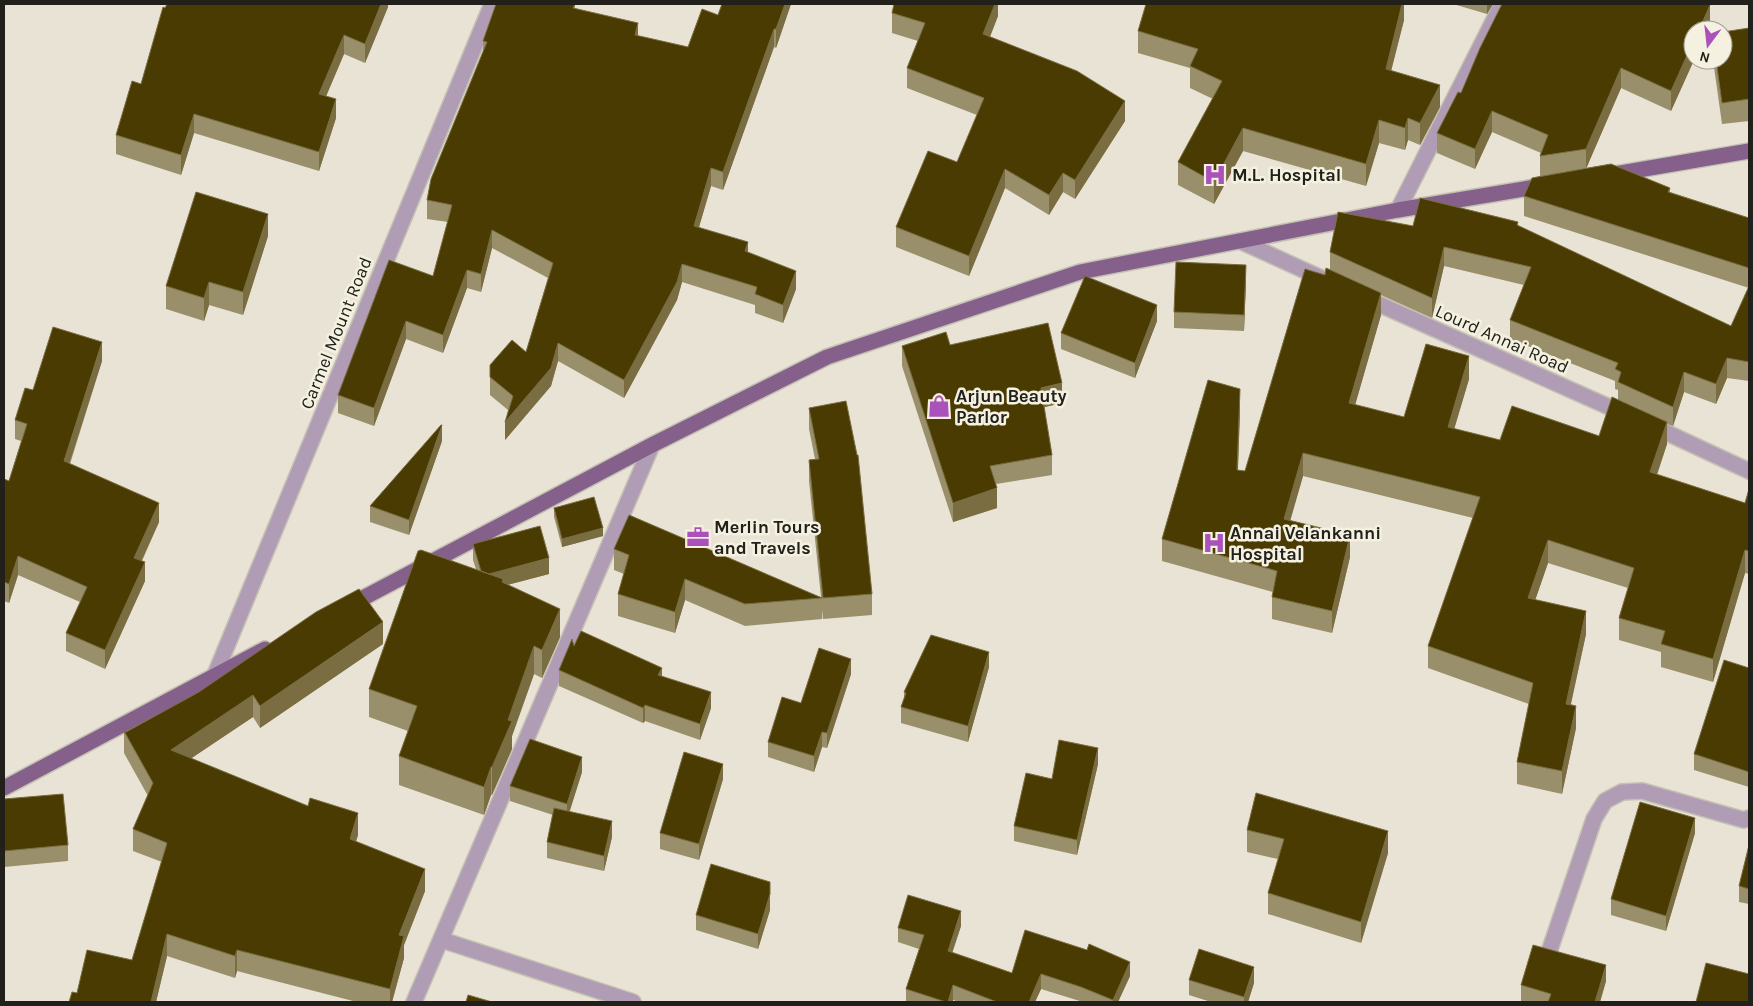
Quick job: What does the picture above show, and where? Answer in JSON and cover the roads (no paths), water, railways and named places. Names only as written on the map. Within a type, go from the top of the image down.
[{"type":"main road","points":[[1593,177],[1749,151]]},
{"type":"main road","points":[[336,612],[652,445],[827,357],[1080,272],[1398,210],[1564,182]]},
{"type":"main road","points":[[4,788],[275,644]]},
{"type":"street","name":"Carmel Mount Road","points":[[214,677],[492,4]]},
{"type":"street","points":[[1398,210],[1502,4]]},
{"type":"street","name":"Lourd Annai Road","points":[[1240,241],[1749,471]]},
{"type":"street","points":[[414,1002],[652,445]]},
{"type":"street","points":[[1548,955],[1594,819],[1605,801],[1622,792],[1642,791],[1744,820],[1749,818]]},
{"type":"street","points":[[442,940],[633,1002]]},
{"type":"place","name":"M.L. Hospital","points":[[1215,175]]},
{"type":"place","name":"Arjun Beauty Parlor","points":[[939,406]]},
{"type":"place","name":"Merlin Tours and Travels","points":[[698,537]]},
{"type":"place","name":"Annai Velankanni Hospital","points":[[1214,543]]}]
